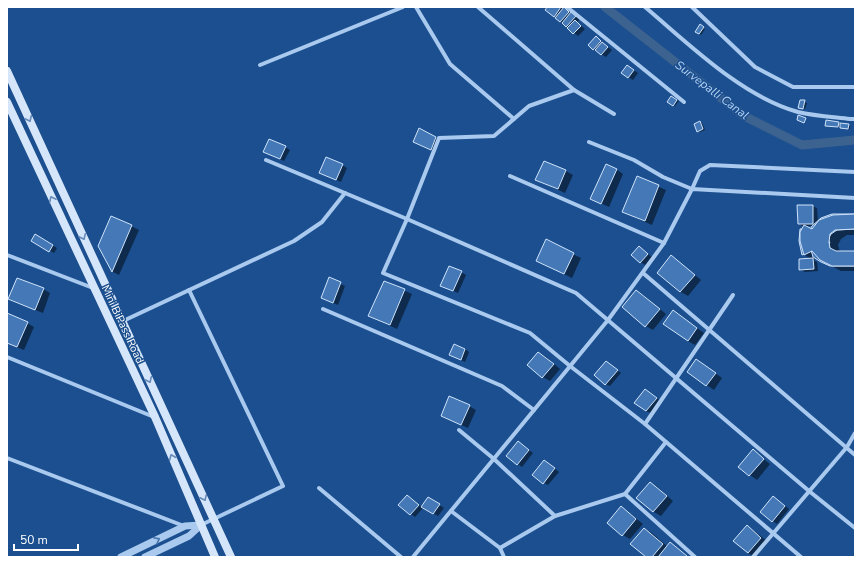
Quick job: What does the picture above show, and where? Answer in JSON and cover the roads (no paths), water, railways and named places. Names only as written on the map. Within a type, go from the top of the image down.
[{"type":"main road","points":[[7,70],[231,557]]},
{"type":"main road","name":"Mini BiPass Road","points":[[7,104],[155,417],[215,557]]},
{"type":"street","points":[[260,65],[402,7]]},
{"type":"street","points":[[416,7],[450,64],[514,118]]},
{"type":"street","points":[[478,7],[574,90],[614,114]]},
{"type":"street","points":[[567,7],[684,102]]},
{"type":"street","points":[[645,7],[721,71],[765,99],[799,112],[855,119]]},
{"type":"street","points":[[692,7],[755,67],[793,87],[855,87]]},
{"type":"street","points":[[574,90],[529,106],[494,136],[439,138],[407,219],[383,273],[530,332],[570,366],[645,424],[772,534],[801,557]]},
{"type":"street","points":[[7,104],[20,99]]},
{"type":"street","points":[[589,142],[634,160],[663,177],[692,189],[855,198]]},
{"type":"street","points":[[266,160],[407,219],[576,293],[809,491],[855,528]]},
{"type":"street","points":[[413,557],[608,320],[643,273],[664,244],[700,171],[710,165],[855,172]]},
{"type":"street","points":[[510,176],[664,244]]},
{"type":"street","points":[[122,321],[294,241],[322,222],[345,194]]},
{"type":"street","points":[[7,255],[94,288]]},
{"type":"street","points":[[643,273],[855,455]]},
{"type":"street","points":[[145,557],[189,536],[202,525],[283,486],[189,290]]},
{"type":"street","points":[[645,424],[733,295]]},
{"type":"street","points":[[323,309],[502,386],[534,410]]},
{"type":"street","points":[[7,357],[155,417]]},
{"type":"street","points":[[459,430],[494,459],[555,516]]},
{"type":"street","points":[[753,557],[847,447],[855,433]]},
{"type":"street","points":[[500,548],[555,516],[625,494],[666,442]]},
{"type":"street","points":[[7,458],[184,526]]},
{"type":"street","points":[[319,488],[401,557]]},
{"type":"street","points":[[625,494],[695,557]]},
{"type":"street","points":[[451,511],[500,548],[504,557]]},
{"type":"street","points":[[121,557],[184,526],[202,525]]},
{"type":"waterway","name":"Survepalli Canal","points":[[605,7],[744,116],[802,145],[855,140]]}]
